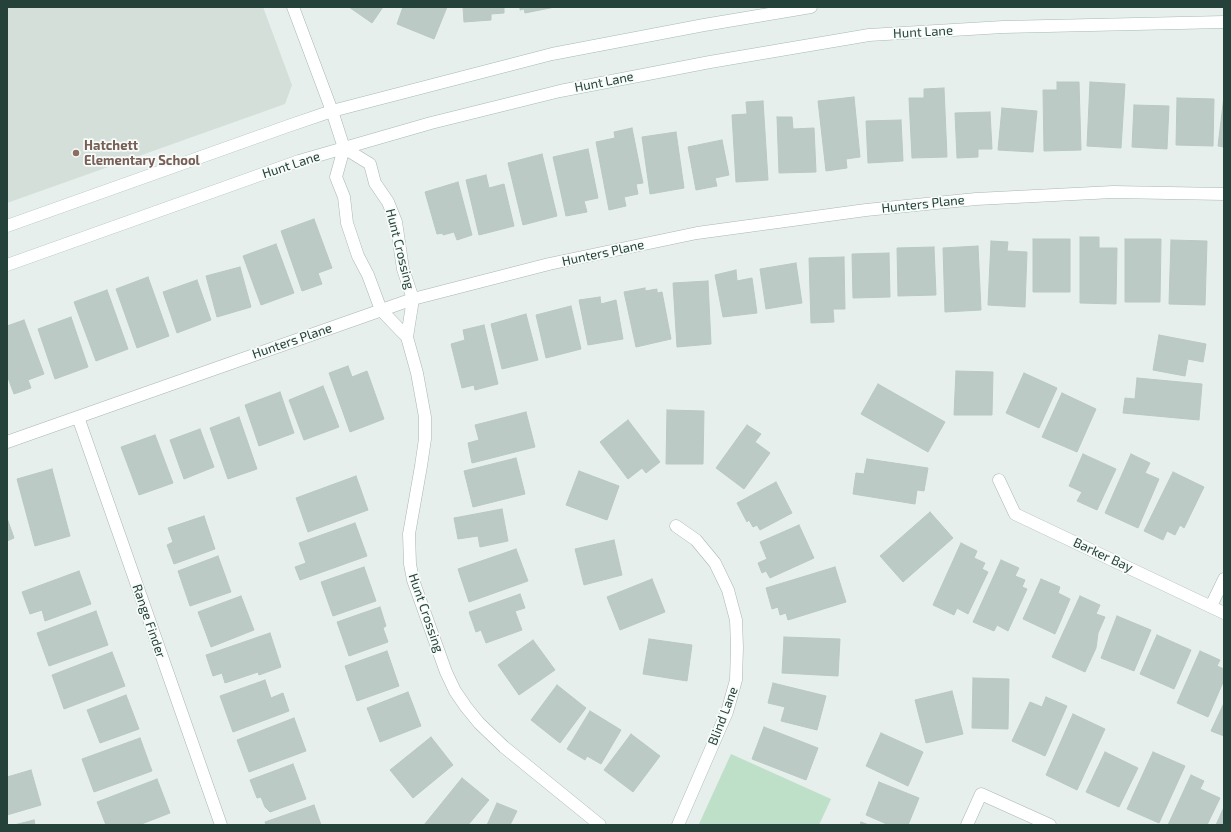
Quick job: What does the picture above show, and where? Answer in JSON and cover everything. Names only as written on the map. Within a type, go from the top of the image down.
[{"type":"street","points":[[294,7],[344,148]]},
{"type":"street","points":[[7,226],[288,126],[332,112],[552,54],[704,25],[810,7]]},
{"type":"street","name":"Hunt Lane","points":[[7,265],[299,161],[431,123],[560,90],[710,62],[869,35],[1003,27],[1224,22]]},
{"type":"street","name":"Hunt Crossing","points":[[407,336],[381,310],[368,275],[358,256],[347,223],[344,197],[336,177],[344,148],[370,164],[375,183],[388,202],[396,222],[403,269],[413,299],[407,336],[417,373],[425,417],[425,439],[409,534],[410,564],[413,580],[446,672],[455,691],[479,723],[504,747],[600,825]]},
{"type":"street","name":"Hunters Plane","points":[[7,442],[413,299],[549,264],[697,233],[866,210],[976,199],[1106,192],[1224,194]]},
{"type":"street","name":"Range Finder","points":[[78,417],[221,825]]},
{"type":"street","name":"Barker Bay","points":[[999,480],[1015,514],[1224,613]]},
{"type":"street","name":"Blind Lane","points":[[676,526],[696,540],[715,563],[728,590],[736,620],[737,647],[736,680],[727,712],[678,825]]},
{"type":"street","points":[[1211,606],[1224,579]]},
{"type":"street","points":[[967,825],[981,794],[1050,825]]},
{"type":"shaded area","name":"Hatchett Elementary School","points":[[7,7],[263,7],[292,85],[285,104],[7,203]]},
{"type":"green space","points":[[731,754],[831,799],[819,825],[700,825],[699,824]]},
{"type":"building","points":[[349,7],[383,7],[372,23]]},
{"type":"building","points":[[403,7],[447,7],[434,39],[397,24]]},
{"type":"building","points":[[463,7],[504,7],[504,13],[491,14],[491,20],[464,22]]},
{"type":"building","points":[[520,7],[555,7],[525,13],[524,9],[520,10]]},
{"type":"building","points":[[1057,82],[1079,82],[1081,150],[1044,151],[1043,90],[1057,90]]},
{"type":"building","points":[[1090,82],[1125,84],[1121,148],[1087,146]]},
{"type":"building","points":[[944,88],[947,157],[912,158],[909,98],[924,98],[924,89]]},
{"type":"building","points":[[1224,96],[1224,147],[1218,146]]},
{"type":"building","points":[[854,97],[860,157],[846,159],[847,168],[826,171],[818,101]]},
{"type":"building","points":[[1177,98],[1214,99],[1213,146],[1176,145]]},
{"type":"building","points":[[763,101],[768,180],[736,182],[732,115],[747,114],[746,102]]},
{"type":"building","points":[[1134,105],[1169,106],[1167,149],[1132,147]]},
{"type":"building","points":[[1002,108],[1037,111],[1033,152],[998,150]]},
{"type":"building","points":[[990,112],[992,149],[978,149],[978,157],[957,158],[955,113]]},
{"type":"building","points":[[777,117],[792,117],[793,129],[814,128],[816,172],[779,173]]},
{"type":"building","points":[[901,120],[903,161],[868,163],[866,121]]},
{"type":"building","points":[[632,128],[643,183],[636,184],[638,194],[624,197],[626,206],[609,210],[596,142],[615,138],[614,132]]},
{"type":"building","points":[[676,132],[684,188],[650,194],[642,137]]},
{"type":"building","points":[[722,140],[729,175],[715,178],[717,186],[696,190],[688,147]]},
{"type":"building","points":[[588,149],[598,198],[584,201],[587,212],[566,216],[553,157]]},
{"type":"building","points":[[542,154],[557,216],[523,225],[508,163]]},
{"type":"building","points":[[486,175],[489,188],[504,184],[514,226],[479,235],[466,180]]},
{"type":"building","points":[[458,182],[472,235],[457,240],[454,232],[443,235],[443,233],[437,234],[425,192]]},
{"type":"building","points":[[314,219],[332,268],[318,273],[322,284],[302,291],[281,231]]},
{"type":"building","points":[[1080,237],[1099,237],[1099,248],[1117,248],[1116,304],[1080,303]]},
{"type":"building","points":[[1033,239],[1070,239],[1070,292],[1033,292]]},
{"type":"building","points":[[1125,239],[1161,239],[1160,302],[1125,302]]},
{"type":"building","points":[[1171,240],[1207,241],[1205,305],[1169,304]]},
{"type":"building","points":[[991,241],[1008,242],[1007,251],[1027,252],[1025,307],[988,305]]},
{"type":"building","points":[[276,244],[294,293],[261,305],[243,256]]},
{"type":"building","points":[[978,246],[981,310],[945,312],[943,248]]},
{"type":"building","points":[[934,247],[936,295],[898,296],[897,248]]},
{"type":"building","points":[[889,253],[890,297],[853,298],[852,254]]},
{"type":"building","points":[[844,257],[845,309],[833,309],[834,322],[811,323],[809,258]]},
{"type":"building","points":[[796,263],[802,303],[766,309],[760,269]]},
{"type":"building","points":[[240,267],[251,307],[217,317],[206,276]]},
{"type":"building","points":[[736,270],[737,281],[752,278],[757,313],[723,317],[715,275]]},
{"type":"building","points":[[148,277],[169,336],[137,348],[116,289]]},
{"type":"building","points":[[197,280],[211,320],[177,333],[163,292]]},
{"type":"building","points":[[708,281],[711,344],[677,347],[673,283]]},
{"type":"building","points":[[645,288],[645,291],[657,289],[657,293],[662,292],[671,339],[636,347],[624,292]]},
{"type":"building","points":[[107,290],[128,349],[96,361],[74,302]]},
{"type":"building","points":[[600,297],[601,304],[616,300],[623,339],[588,345],[579,300]]},
{"type":"building","points":[[571,306],[581,349],[546,358],[536,315]]},
{"type":"building","points":[[526,314],[538,360],[502,369],[491,324]]},
{"type":"building","points":[[71,317],[88,367],[55,379],[38,329]]},
{"type":"building","points":[[24,320],[44,374],[28,380],[31,388],[14,394],[7,375],[7,326]]},
{"type":"building","points":[[484,325],[498,384],[475,390],[474,385],[462,388],[451,344],[465,340],[463,330]]},
{"type":"building","points":[[1159,335],[1206,344],[1203,362],[1188,359],[1185,376],[1153,370]]},
{"type":"building","points":[[348,366],[352,377],[367,371],[384,419],[350,432],[329,373]]},
{"type":"building","points":[[956,371],[993,372],[992,415],[954,415]]},
{"type":"building","points":[[1024,373],[1057,388],[1039,428],[1006,413]]},
{"type":"building","points":[[1137,378],[1202,384],[1199,420],[1123,413],[1125,398],[1135,399]]},
{"type":"building","points":[[878,384],[945,422],[928,452],[861,414]]},
{"type":"building","points":[[323,386],[339,427],[304,440],[289,400]]},
{"type":"building","points":[[280,392],[294,433],[259,446],[245,405]]},
{"type":"building","points":[[1062,393],[1096,409],[1077,452],[1042,437]]},
{"type":"building","points":[[667,410],[704,411],[703,464],[666,464]]},
{"type":"building","points":[[526,412],[535,447],[472,463],[468,443],[479,440],[475,425]]},
{"type":"building","points":[[239,417],[257,469],[228,479],[210,428]]},
{"type":"building","points":[[628,420],[660,462],[646,473],[642,468],[628,479],[600,442]]},
{"type":"building","points":[[747,425],[761,434],[755,442],[770,453],[744,489],[716,468]]},
{"type":"building","points":[[200,429],[214,467],[184,479],[170,440]]},
{"type":"building","points":[[155,435],[173,483],[139,495],[121,447]]},
{"type":"building","points":[[1083,454],[1116,469],[1097,510],[1077,501],[1082,492],[1069,486]]},
{"type":"building","points":[[1131,454],[1150,463],[1145,473],[1159,479],[1138,528],[1105,513]]},
{"type":"building","points":[[516,458],[525,494],[473,507],[464,471]]},
{"type":"building","points":[[867,459],[928,468],[924,491],[917,490],[915,504],[853,494],[856,473],[864,474]]},
{"type":"building","points":[[52,469],[70,536],[35,546],[17,479]]},
{"type":"building","points":[[579,471],[619,486],[607,520],[566,505]]},
{"type":"building","points":[[1173,472],[1204,487],[1184,528],[1180,525],[1175,535],[1167,531],[1163,540],[1144,531]]},
{"type":"building","points":[[356,476],[368,510],[308,532],[296,498]]},
{"type":"building","points":[[776,482],[792,513],[760,530],[757,525],[753,527],[749,520],[747,522],[737,503]]},
{"type":"building","points":[[502,509],[508,541],[480,547],[478,536],[458,539],[454,518]]},
{"type":"building","points":[[930,512],[953,538],[903,582],[880,556]]},
{"type":"building","points":[[204,516],[215,549],[174,564],[167,545],[173,542],[168,528]]},
{"type":"building","points":[[7,518],[14,538],[7,541]]},
{"type":"building","points":[[355,523],[367,556],[300,580],[295,567],[306,563],[299,543]]},
{"type":"building","points":[[799,525],[814,558],[770,578],[766,571],[762,573],[758,563],[767,559],[760,542]]},
{"type":"building","points":[[614,540],[622,575],[584,585],[575,549]]},
{"type":"building","points":[[961,543],[977,551],[974,558],[985,563],[982,569],[988,572],[968,614],[957,608],[954,615],[933,605]]},
{"type":"building","points":[[516,549],[528,581],[469,602],[458,569]]},
{"type":"building","points":[[218,556],[231,592],[190,606],[178,571]]},
{"type":"building","points":[[1001,560],[1019,568],[1015,576],[1025,580],[1022,587],[1027,589],[1008,631],[997,625],[994,631],[973,622]]},
{"type":"building","points":[[364,567],[376,601],[333,616],[321,582]]},
{"type":"building","points":[[835,567],[846,602],[788,620],[786,613],[780,615],[778,607],[772,609],[766,588]]},
{"type":"building","points":[[79,571],[91,604],[45,621],[42,610],[30,614],[22,592]]},
{"type":"building","points":[[652,579],[665,612],[620,630],[607,597]]},
{"type":"building","points":[[1041,579],[1060,587],[1058,593],[1070,599],[1055,634],[1023,619]]},
{"type":"building","points":[[520,594],[525,608],[515,611],[522,630],[486,643],[481,630],[476,632],[469,612]]},
{"type":"building","points":[[241,596],[254,630],[211,647],[198,612]]},
{"type":"building","points":[[1080,596],[1100,605],[1096,614],[1105,617],[1098,633],[1096,648],[1085,672],[1052,657]]},
{"type":"building","points":[[380,607],[386,626],[383,628],[388,642],[349,656],[337,622]]},
{"type":"building","points":[[96,611],[108,645],[49,666],[37,633]]},
{"type":"building","points":[[1117,616],[1151,630],[1134,671],[1101,658]]},
{"type":"building","points":[[270,633],[281,667],[259,675],[258,672],[225,683],[222,673],[213,676],[206,655]]},
{"type":"building","points":[[1157,635],[1191,650],[1174,689],[1140,674]]},
{"type":"building","points":[[784,637],[840,639],[838,676],[782,673]]},
{"type":"building","points":[[649,639],[692,645],[687,681],[643,674]]},
{"type":"building","points":[[533,640],[555,670],[519,695],[498,665]]},
{"type":"building","points":[[387,651],[399,686],[357,701],[345,666]]},
{"type":"building","points":[[1200,651],[1220,660],[1217,666],[1224,669],[1224,680],[1208,717],[1177,703]]},
{"type":"building","points":[[112,652],[125,686],[64,709],[52,675]]},
{"type":"building","points":[[973,678],[1009,679],[1008,729],[972,728]]},
{"type":"building","points":[[265,680],[271,698],[283,693],[289,711],[233,732],[220,696]]},
{"type":"building","points":[[773,683],[826,696],[817,730],[781,721],[785,707],[768,703]]},
{"type":"building","points":[[557,685],[586,708],[560,743],[531,720]]},
{"type":"building","points":[[952,691],[963,734],[926,743],[915,700]]},
{"type":"building","points":[[408,692],[421,726],[380,742],[367,708]]},
{"type":"building","points":[[126,695],[139,729],[100,743],[87,710]]},
{"type":"building","points":[[1046,697],[1067,706],[1045,756],[1012,741],[1030,702],[1042,707]]},
{"type":"building","points":[[1224,703],[1224,736],[1211,731]]},
{"type":"building","points":[[590,711],[621,730],[601,764],[587,756],[585,760],[567,749]]},
{"type":"building","points":[[1073,714],[1105,729],[1077,790],[1046,775]]},
{"type":"building","points":[[294,718],[306,751],[249,772],[237,740]]},
{"type":"building","points":[[764,727],[818,748],[806,780],[752,759]]},
{"type":"building","points":[[881,733],[923,752],[908,786],[866,766]]},
{"type":"building","points":[[631,734],[660,756],[633,792],[604,770]]},
{"type":"building","points":[[431,737],[453,765],[413,798],[390,770]]},
{"type":"building","points":[[140,738],[152,771],[94,792],[82,759]]},
{"type":"building","points":[[1105,752],[1138,768],[1119,807],[1086,792]]},
{"type":"building","points":[[1153,752],[1185,766],[1159,823],[1127,809]]},
{"type":"building","points":[[293,764],[306,799],[270,812],[265,807],[261,797],[257,798],[250,780]]},
{"type":"building","points":[[31,770],[41,805],[7,815],[7,777]]},
{"type":"building","points":[[1191,775],[1204,781],[1200,789],[1220,798],[1207,825],[1168,825]]},
{"type":"building","points":[[462,778],[489,800],[468,825],[424,825]]},
{"type":"building","points":[[157,779],[170,813],[139,825],[106,825],[97,802]]},
{"type":"building","points":[[879,782],[919,798],[908,825],[889,825],[866,815]]},
{"type":"building","points":[[497,803],[517,811],[510,825],[487,825]]},
{"type":"building","points":[[314,805],[321,825],[266,825],[265,822]]},
{"type":"building","points":[[1224,807],[1224,825],[1216,825]]},
{"type":"building","points":[[34,820],[35,825],[14,825]]},
{"type":"building","points":[[861,822],[869,825],[860,825]]},
{"type":"place","name":"Hatchett Elementary School","points":[[76,153]]}]
